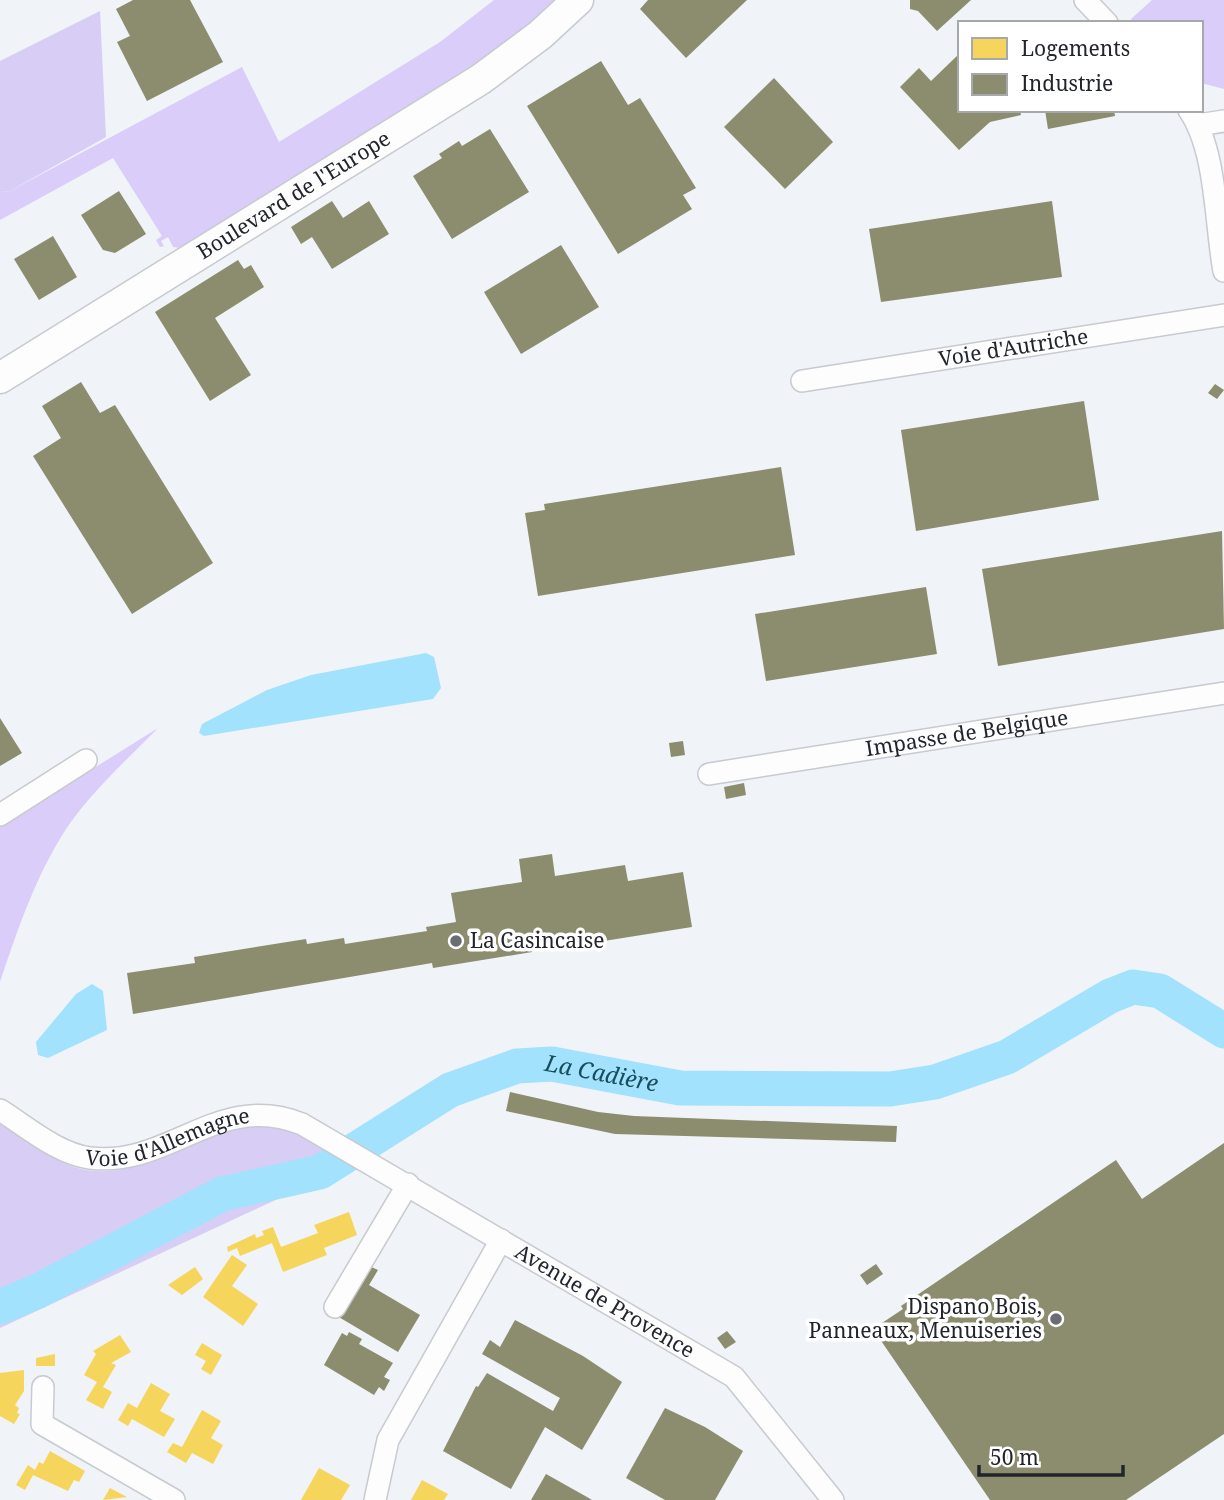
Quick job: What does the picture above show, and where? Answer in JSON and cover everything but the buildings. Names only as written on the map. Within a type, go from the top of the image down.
[{"type":"street","name":"Boulevard de l'Europe","points":[[0,378],[481,79],[540,35],[578,0]]},
{"type":"street","points":[[1085,0],[1105,21]]},
{"type":"street","points":[[1224,121],[1193,118],[1206,154],[1224,271]]},
{"type":"street","name":"Voie d'Autriche","points":[[802,381],[1224,315]]},
{"type":"street","name":"Impasse de Belgique","points":[[709,774],[1224,693]]},
{"type":"street","points":[[0,815],[86,760]]},
{"type":"street","name":"Voie d'Allemagne","points":[[0,1110],[61,1148],[88,1158],[124,1158],[230,1118],[261,1113],[289,1118],[340,1144]]},
{"type":"street","name":"Avenue de Provence","points":[[340,1144],[734,1377],[833,1500]]},
{"type":"street","points":[[335,1307],[408,1184]]},
{"type":"street","points":[[375,1500],[388,1440],[501,1240]]},
{"type":"street","points":[[43,1387],[42,1423],[174,1500]]},
{"type":"shaded area","points":[[494,0],[562,0],[483,64],[188,249],[173,247],[168,237],[161,241],[164,246],[160,247],[156,240],[162,236],[113,158],[0,220],[0,192],[10,191],[242,67],[279,142],[440,42]]},
{"type":"shaded area","points":[[1152,0],[1224,0],[1224,89],[1203,84],[1203,21],[1131,19]]},
{"type":"shaded area","points":[[100,11],[106,137],[10,191],[0,192],[0,61]]},
{"type":"shaded area","points":[[158,728],[94,794],[61,837],[34,890],[0,982],[0,827]]},
{"type":"shaded area","points":[[0,1124],[64,1163],[102,1171],[129,1168],[207,1137],[259,1125],[299,1133],[334,1154],[338,1171],[0,1328]]},
{"type":"water","points":[[426,653],[434,657],[441,688],[433,699],[204,736],[199,733],[202,724],[267,690],[311,675]]},
{"type":"water","points":[[92,984],[103,991],[107,1030],[48,1058],[38,1055],[36,1042],[76,994]]},
{"type":"waterway","name":"La Cadière","points":[[0,1307],[38,1291],[222,1194],[320,1172],[450,1090],[517,1066],[552,1064],[680,1088],[890,1089],[935,1082],[1007,1057],[1110,996],[1133,987],[1160,991],[1224,1031]]},
{"type":"place","name":"La Casincaise","points":[[456,941]]},
{"type":"place","name":"Dispano Bois, Panneaux, Menuiseries","points":[[1056,1319]]}]
